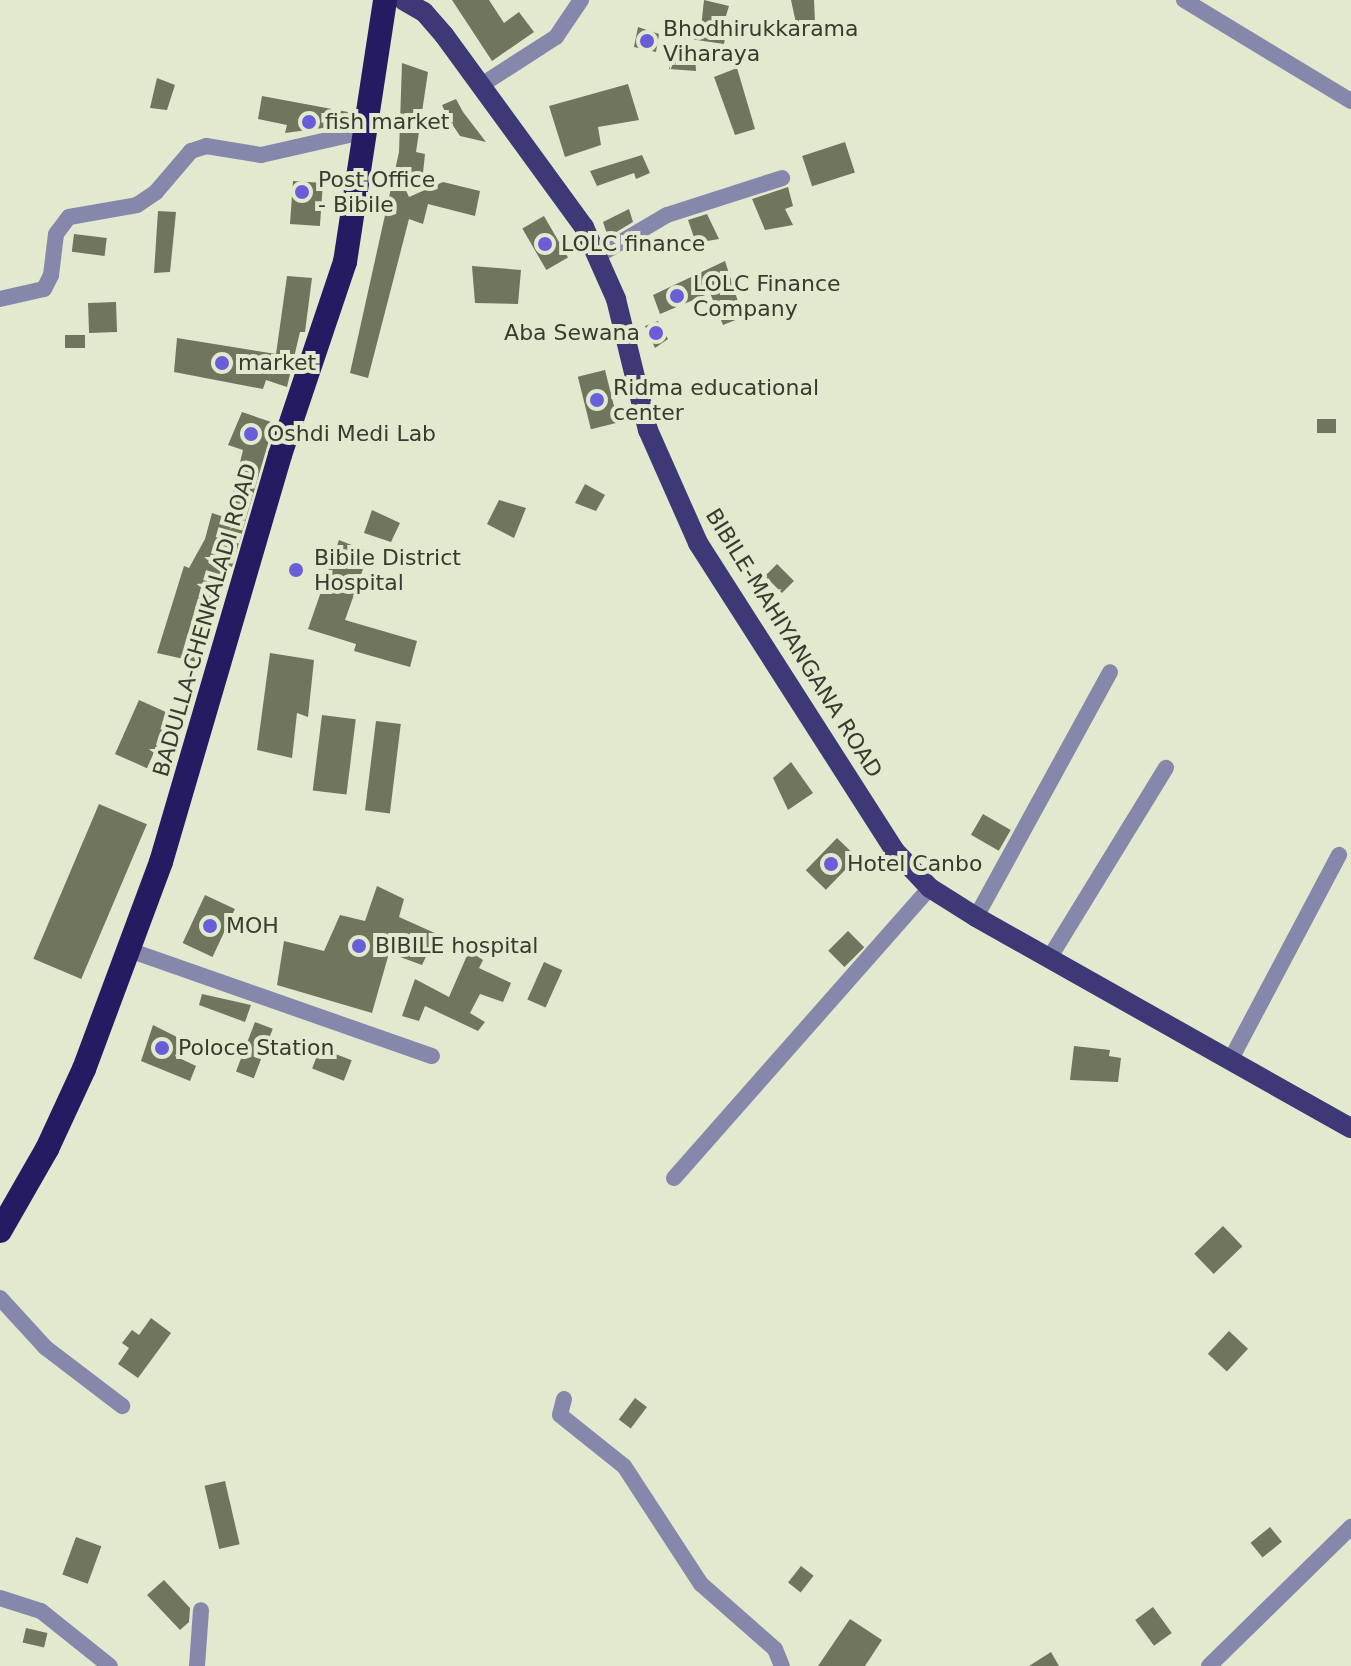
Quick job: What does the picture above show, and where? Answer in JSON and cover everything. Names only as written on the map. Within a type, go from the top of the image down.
[{"type":"highway","name":"BADULLA-CHENKALADI ROAD","points":[[0,1231],[47,1149],[84,1069],[161,862],[280,455],[345,262],[362,132],[385,0]]},
{"type":"main road","name":"BIBILE-MAHIYANGANA ROAD","points":[[403,0],[424,12],[483,84],[559,188],[599,255],[616,299],[648,430],[698,543],[895,851],[930,888],[976,917],[1351,1128]]},
{"type":"street","points":[[483,84],[556,37],[581,0]]},
{"type":"street","points":[[1184,0],[1351,101]]},
{"type":"street","points":[[0,299],[44,289],[51,275],[56,234],[69,217],[137,205],[156,192],[191,151],[206,146],[261,155],[362,132]]},
{"type":"street","points":[[599,255],[667,215],[782,178]]},
{"type":"street","points":[[976,917],[1110,672]]},
{"type":"street","points":[[1050,957],[1166,768]]},
{"type":"street","points":[[1231,1059],[1339,855]]},
{"type":"street","points":[[674,1178],[930,888]]},
{"type":"street","points":[[129,950],[432,1056]]},
{"type":"street","points":[[0,1298],[46,1348],[122,1406]]},
{"type":"street","points":[[564,1399],[560,1415],[624,1466],[701,1584],[775,1649],[782,1666]]},
{"type":"street","points":[[1209,1666],[1351,1527]]},
{"type":"street","points":[[0,1598],[41,1611],[110,1666]]},
{"type":"street","points":[[197,1666],[201,1610]]},
{"type":"building","points":[[452,0],[489,0],[504,23],[519,12],[534,32],[492,61]]},
{"type":"building","points":[[704,0],[729,6],[721,32],[726,33],[724,44],[690,39],[691,25],[701,27]]},
{"type":"building","points":[[791,0],[814,0],[815,22],[796,23]]},
{"type":"building","name":"Bhodhirukkarama Viharaya","points":[[638,27],[659,34],[656,52],[634,47]]},
{"type":"building","points":[[669,55],[695,56],[696,71],[669,69]]},
{"type":"building","points":[[402,63],[428,72],[416,152],[425,154],[423,173],[403,184],[409,197],[443,182],[480,191],[475,216],[428,204],[423,224],[409,219],[368,378],[350,373],[399,152]]},
{"type":"building","points":[[737,68],[755,129],[735,135],[714,77]]},
{"type":"building","points":[[157,78],[175,85],[167,110],[150,108]]},
{"type":"building","points":[[628,84],[639,120],[598,127],[601,145],[565,157],[549,106]]},
{"type":"building","name":"fish market","points":[[262,96],[348,112],[345,125],[285,133],[287,125],[258,119]]},
{"type":"building","points":[[456,99],[486,142],[460,136],[442,105]]},
{"type":"building","points":[[845,142],[855,172],[812,186],[802,156]]},
{"type":"building","points":[[642,155],[650,173],[636,179],[634,173],[597,186],[590,171]]},
{"type":"building","points":[[293,181],[323,183],[320,226],[290,224]]},
{"type":"building","points":[[788,187],[793,206],[785,209],[793,225],[765,230],[752,199]]},
{"type":"building","points":[[629,209],[633,222],[608,237],[603,222]]},
{"type":"building","points":[[158,211],[176,212],[170,272],[154,273]]},
{"type":"building","points":[[707,214],[719,239],[696,243],[688,220]]},
{"type":"building","name":"LOLC finance","points":[[544,216],[568,258],[546,270],[522,228]]},
{"type":"building","points":[[74,234],[107,238],[105,256],[72,252]]},
{"type":"building","points":[[725,261],[743,317],[723,325],[710,293],[660,314],[653,295]]},
{"type":"building","points":[[472,266],[521,270],[518,304],[475,303]]},
{"type":"building","points":[[287,276],[312,278],[305,332],[300,332],[287,387],[266,380],[263,389],[174,372],[177,338],[276,354]]},
{"type":"building","points":[[116,302],[117,332],[89,333],[88,303]]},
{"type":"building","name":"Aba Sewana","points":[[658,321],[668,339],[655,348],[645,326]]},
{"type":"building","points":[[65,335],[85,335],[85,348],[65,348]]},
{"type":"building","name":"Ridma educational center","points":[[605,370],[618,422],[591,429],[578,377]]},
{"type":"building","points":[[242,412],[274,423],[232,567],[224,564],[197,662],[157,653],[184,566],[189,568],[205,539],[212,513],[224,517],[232,496],[243,450],[228,445]]},
{"type":"building","points":[[1317,419],[1336,419],[1336,433],[1317,433]]},
{"type":"building","points":[[585,484],[605,495],[596,511],[575,503]]},
{"type":"building","points":[[499,500],[526,508],[514,538],[487,524]]},
{"type":"building","points":[[372,510],[400,523],[391,542],[364,533]]},
{"type":"building","points":[[339,540],[369,552],[345,620],[417,641],[410,667],[354,651],[356,644],[308,629]]},
{"type":"building","points":[[777,564],[794,581],[782,593],[765,576]]},
{"type":"building","points":[[270,653],[314,660],[308,717],[297,713],[292,758],[257,750]]},
{"type":"building","points":[[139,700],[171,714],[147,768],[115,754]]},
{"type":"building","points":[[322,715],[356,719],[346,795],[313,790]]},
{"type":"building","points":[[376,721],[401,724],[390,813],[365,810]]},
{"type":"building","points":[[791,762],[813,793],[788,810],[773,778]]},
{"type":"building","points":[[99,804],[147,824],[81,979],[33,959]]},
{"type":"building","points":[[983,814],[1011,830],[999,851],[971,835]]},
{"type":"building","name":"Hotel Canbo","points":[[837,838],[857,857],[826,890],[806,870]]},
{"type":"building","name":"BIBILE hospital","points":[[377,886],[404,899],[399,917],[437,934],[422,965],[389,953],[372,1013],[277,985],[284,941],[324,951],[340,915],[365,921]]},
{"type":"building","name":"MOH","points":[[205,895],[235,909],[213,957],[183,943]]},
{"type":"building","points":[[848,931],[864,947],[844,967],[828,951]]},
{"type":"building","points":[[469,951],[483,960],[479,968],[511,983],[503,1002],[480,994],[470,1013],[485,1022],[478,1031],[425,1006],[419,1021],[402,1016],[415,979],[449,997]]},
{"type":"building","points":[[544,962],[562,970],[546,1008],[527,999]]},
{"type":"building","points":[[202,994],[251,1005],[245,1022],[199,1005]]},
{"type":"building","points":[[255,1022],[273,1029],[254,1078],[236,1071]]},
{"type":"building","name":"Poloce Station","points":[[153,1025],[183,1040],[175,1056],[196,1066],[190,1081],[141,1061]]},
{"type":"building","points":[[1074,1046],[1110,1050],[1109,1056],[1121,1058],[1118,1082],[1070,1080]]},
{"type":"building","points":[[320,1048],[352,1060],[344,1081],[312,1069]]},
{"type":"building","points":[[1223,1226],[1242,1246],[1214,1274],[1194,1254]]},
{"type":"building","points":[[151,1318],[171,1333],[138,1378],[118,1364],[129,1348],[122,1343],[132,1330],[139,1335]]},
{"type":"building","points":[[1229,1331],[1248,1349],[1227,1371],[1208,1354]]},
{"type":"building","points":[[635,1398],[647,1407],[631,1429],[619,1420]]},
{"type":"building","points":[[225,1481],[240,1544],[219,1549],[205,1486]]},
{"type":"building","points":[[1270,1527],[1282,1542],[1263,1557],[1251,1543]]},
{"type":"building","points":[[76,1537],[101,1546],[88,1584],[62,1575]]},
{"type":"building","points":[[801,1566],[814,1576],[801,1592],[788,1583]]},
{"type":"building","points":[[164,1580],[190,1608],[189,1622],[180,1630],[147,1595]]},
{"type":"building","points":[[1153,1607],[1172,1633],[1154,1646],[1135,1620]]},
{"type":"building","points":[[850,1619],[882,1640],[865,1666],[818,1666]]},
{"type":"building","points":[[26,1628],[47,1633],[44,1648],[23,1643]]},
{"type":"building","points":[[1051,1652],[1059,1666],[1029,1666]]},
{"type":"place","name":"Bhodhirukkarama Viharaya","points":[[647,41]]},
{"type":"place","name":"fish market","points":[[309,122]]},
{"type":"place","name":"Post Office - Bibile","points":[[302,192]]},
{"type":"place","name":"LOLC finance","points":[[545,244]]},
{"type":"place","name":"LOLC Finance Company","points":[[677,296]]},
{"type":"place","name":"Aba Sewana","points":[[656,333]]},
{"type":"place","name":"market","points":[[222,363]]},
{"type":"place","name":"Ridma educational center","points":[[597,400]]},
{"type":"place","name":"Oshdi Medi Lab","points":[[251,434]]},
{"type":"place","name":"Bibile District Hospital","points":[[296,570]]},
{"type":"place","name":"Hotel Canbo","points":[[831,864]]},
{"type":"place","name":"MOH","points":[[210,926]]},
{"type":"place","name":"BIBILE hospital","points":[[359,946]]},
{"type":"place","name":"Poloce Station","points":[[162,1048]]}]
